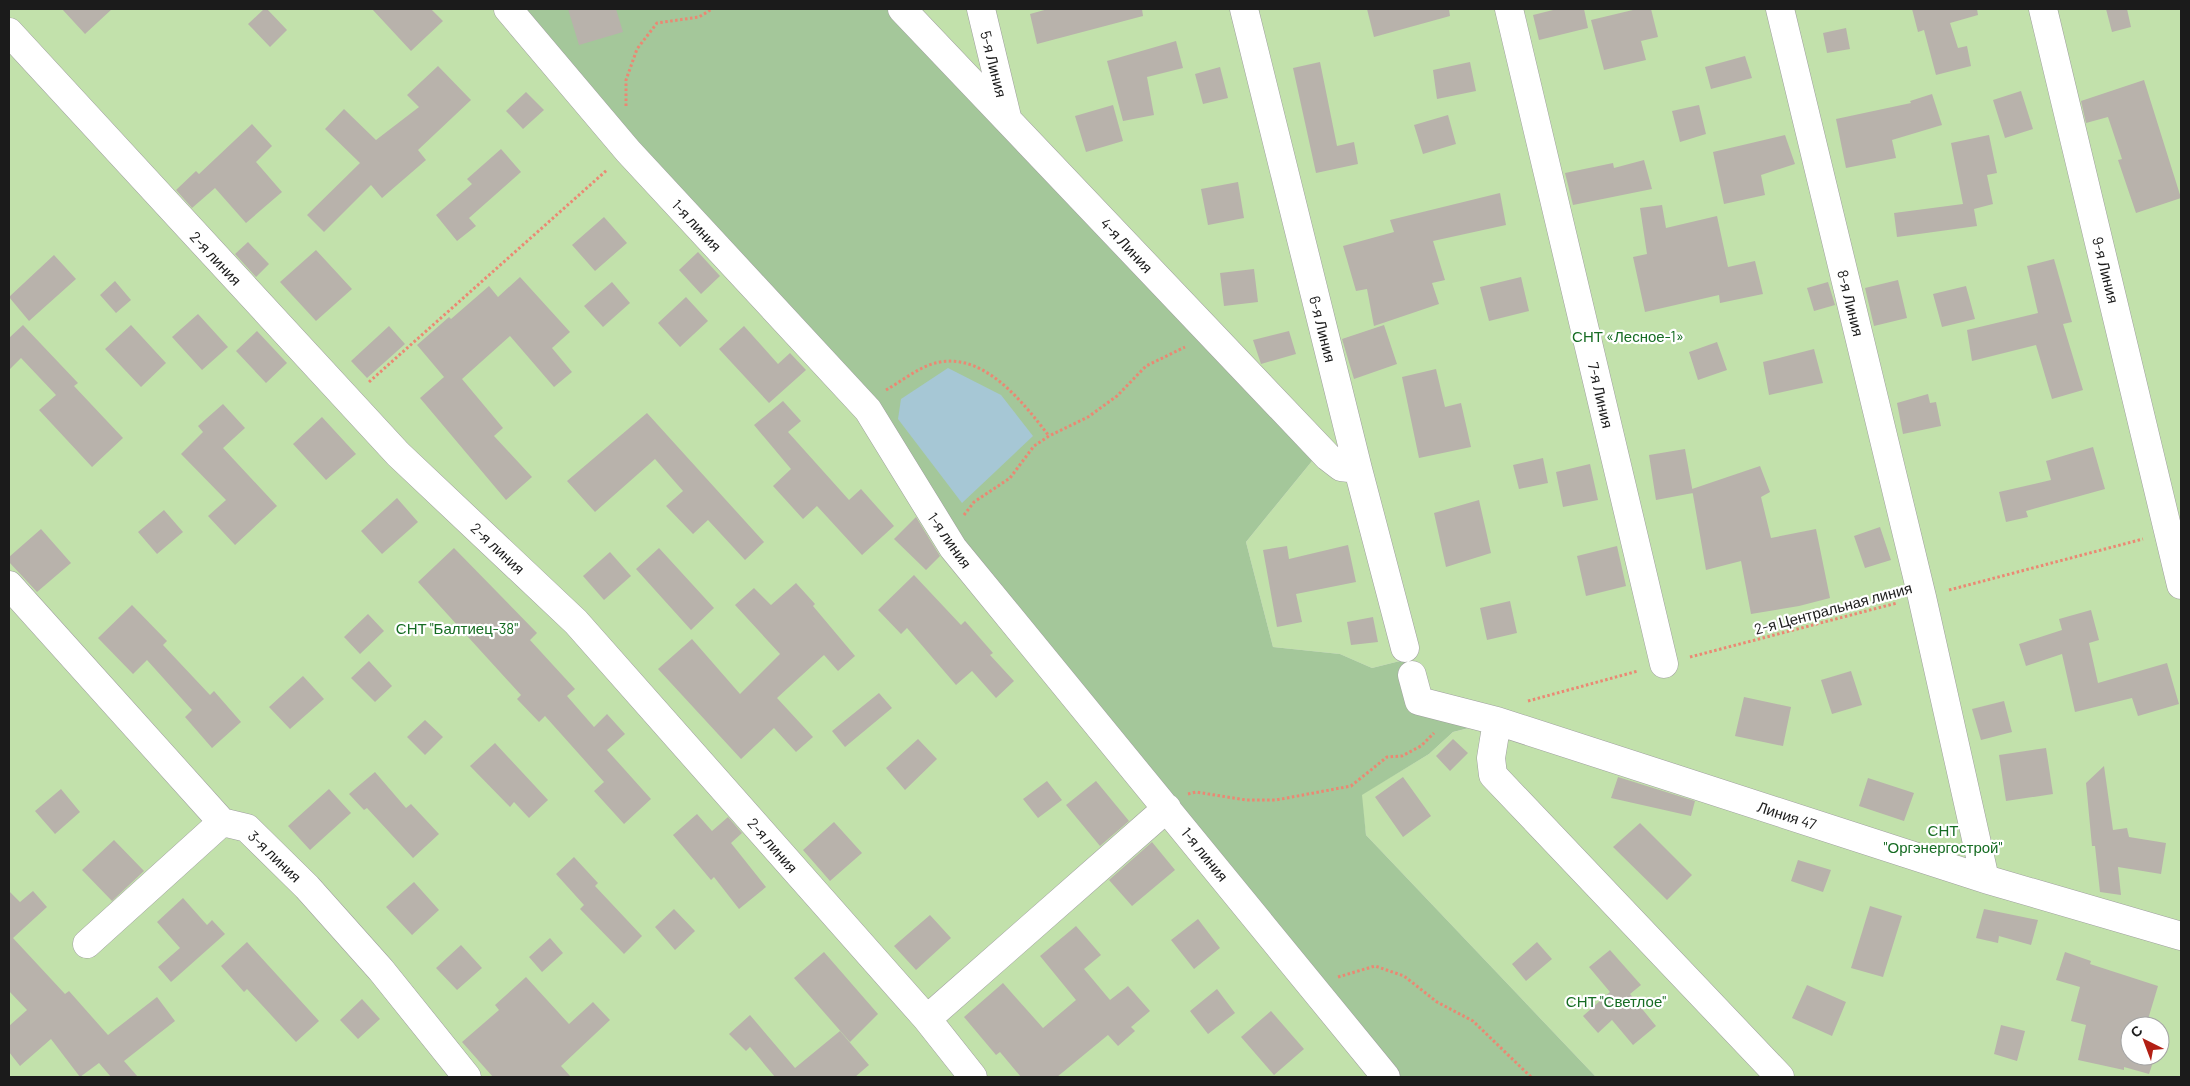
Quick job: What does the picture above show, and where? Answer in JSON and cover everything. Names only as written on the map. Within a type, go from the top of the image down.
[{"type":"street","name":"1-я линия","points":[[508,9],[620,141],[861,404],[949,541],[1386,1077]]},
{"type":"street","name":"4-я Линия","points":[[902,9],[1328,457],[1341,467],[1358,469]]},
{"type":"street","name":"5-я Линия","points":[[981,9],[1008,119]]},
{"type":"street","name":"6-я Линия","points":[[1244,9],[1404,648]]},
{"type":"street","name":"7-я Линия","points":[[1509,9],[1664,664]]},
{"type":"street","name":"8-я Линия","points":[[1780,9],[1922,596],[1985,879]]},
{"type":"street","name":"9-я Линия","points":[[2043,9],[2181,585]]},
{"type":"street","name":"2-я линия","points":[[9,32],[398,454],[576,622],[927,1018],[973,1077]]},
{"type":"street","points":[[9,585],[222,822],[86,944]]},
{"type":"street","name":"Линия 47","points":[[1412,674],[1419,701],[1497,721],[1985,879],[2181,936]]},
{"type":"street","points":[[1497,721],[1491,758],[1493,775],[1780,1077]]},
{"type":"street","points":[[927,1018],[1167,808]]},
{"type":"street","name":"3-я линия","points":[[222,822],[247,828],[307,887],[381,970],[467,1077]]},
{"type":"path","points":[[348,401],[620,141],[626,118],[626,80],[637,49],[657,23],[699,17],[712,9]]},
{"type":"path","points":[[949,541],[964,514],[974,502],[1010,478],[1034,446],[1049,436],[1088,417],[1116,396],[1146,366],[1183,348],[1206,328]]},
{"type":"path","points":[[861,404],[930,365],[955,361],[1001,381],[1021,400],[1049,436]]},
{"type":"path","name":"2-я Центральная линия","points":[[1497,721],[1514,705],[2169,532]]},
{"type":"path","points":[[1167,808],[1188,793],[1196,792],[1246,800],[1276,800],[1351,786],[1387,757],[1402,756],[1422,746],[1454,710]]},
{"type":"path","points":[[1306,979],[1326,982],[1344,974],[1375,966],[1404,976],[1437,1002],[1473,1021],[1530,1077]]},
{"type":"green space","name":"СНТ \"Балтиец-38\"","points":[[9,9],[508,9],[871,415],[1386,1077],[9,1077]]},
{"type":"green space","points":[[508,9],[902,9],[1321,450],[1246,542],[1273,647],[1340,654],[1372,668],[1408,659],[1419,701],[1497,721],[1453,732],[1429,754],[1362,795],[1366,835],[1596,1077],[1386,1077],[959,556],[871,415]]},
{"type":"green space","name":"СНТ «Лесное-1»","points":[[902,9],[2181,9],[2181,1077],[1596,1077],[1366,835],[1361,795],[1429,754],[1453,732],[1495,722],[1419,701],[1408,659],[1372,668],[1340,654],[1273,647],[1246,542],[1321,450]]},
{"type":"water","points":[[948,368],[1001,395],[1033,436],[962,503],[898,419],[901,399]]},
{"type":"building","points":[[62,9],[112,9],[85,34]]},
{"type":"building","points":[[264,9],[267,9],[287,30],[270,47],[248,24]]},
{"type":"building","points":[[372,9],[431,9],[443,21],[411,51]]},
{"type":"building","points":[[568,9],[616,9],[623,32],[579,45]]},
{"type":"building","points":[[1048,9],[1142,9],[1143,16],[1037,44],[1030,14]]},
{"type":"building","points":[[1367,9],[1449,9],[1450,16],[1374,37]]},
{"type":"building","points":[[1557,9],[1584,9],[1588,28],[1539,40],[1533,15]]},
{"type":"building","points":[[1637,9],[1651,9],[1658,37],[1641,41],[1646,60],[1604,70],[1591,20]]},
{"type":"building","points":[[1912,9],[1977,9],[1978,15],[1950,23],[1958,48],[1967,46],[1971,66],[1936,75],[1924,30],[1918,32]]},
{"type":"building","points":[[2106,9],[2127,9],[2131,27],[2112,32]]},
{"type":"building","points":[[1846,28],[1850,49],[1827,53],[1823,33]]},
{"type":"building","points":[[1176,41],[1183,68],[1147,77],[1154,115],[1123,121],[1107,61]]},
{"type":"building","points":[[1745,56],[1752,78],[1711,89],[1705,67]]},
{"type":"building","points":[[1320,62],[1337,146],[1354,142],[1358,164],[1316,173],[1293,68]]},
{"type":"building","points":[[1470,62],[1476,91],[1437,99],[1433,70]]},
{"type":"building","points":[[438,66],[471,100],[418,150],[426,160],[382,198],[371,185],[324,232],[307,215],[360,163],[325,129],[344,109],[376,140],[419,107],[407,95]]},
{"type":"building","points":[[1220,67],[1228,98],[1203,104],[1195,74]]},
{"type":"building","points":[[2144,80],[2181,198],[2136,213],[2118,160],[2122,159],[2108,117],[2086,123],[2081,101]]},
{"type":"building","points":[[2021,91],[2033,129],[2005,138],[1993,100]]},
{"type":"building","points":[[526,92],[544,110],[523,129],[506,111]]},
{"type":"building","points":[[1932,94],[1942,125],[1892,140],[1896,158],[1846,168],[1836,119],[1911,103],[1910,101]]},
{"type":"building","points":[[1113,105],[1123,141],[1086,152],[1075,116]]},
{"type":"building","points":[[1699,105],[1706,134],[1680,142],[1672,111]]},
{"type":"building","points":[[1448,115],[1456,144],[1423,154],[1414,125]]},
{"type":"building","points":[[252,124],[272,146],[256,162],[282,192],[246,223],[215,188],[192,208],[176,190],[196,171],[199,174]]},
{"type":"building","points":[[1785,135],[1795,164],[1761,175],[1765,195],[1724,204],[1713,152]]},
{"type":"building","points":[[1989,135],[1997,173],[1987,175],[1993,204],[1974,209],[1977,226],[1897,237],[1894,213],[1963,204],[1951,143]]},
{"type":"building","points":[[501,149],[521,172],[469,218],[476,226],[457,241],[436,215],[472,184],[467,179]]},
{"type":"building","points":[[1644,160],[1652,189],[1573,205],[1565,173],[1613,163],[1614,168]]},
{"type":"building","points":[[1238,182],[1244,218],[1208,225],[1201,189]]},
{"type":"building","points":[[1500,193],[1506,225],[1433,241],[1445,280],[1432,283],[1439,304],[1374,326],[1367,289],[1356,291],[1343,246],[1394,232],[1390,220]]},
{"type":"building","points":[[1662,205],[1666,228],[1717,216],[1728,267],[1755,261],[1763,294],[1720,303],[1719,295],[1645,312],[1633,257],[1647,254],[1640,208]]},
{"type":"building","points":[[604,217],[627,243],[595,271],[572,245]]},
{"type":"building","points":[[248,242],[269,264],[256,277],[235,254]]},
{"type":"building","points":[[316,250],[352,289],[316,321],[280,282]]},
{"type":"building","points":[[698,252],[720,276],[701,294],[679,270]]},
{"type":"building","points":[[54,255],[76,279],[29,321],[9,297]]},
{"type":"building","points":[[2054,259],[2072,322],[2063,324],[2083,390],[2052,399],[2036,345],[1972,361],[1967,330],[2038,313],[2027,266]]},
{"type":"building","points":[[1254,269],[1258,302],[1224,306],[1220,273]]},
{"type":"building","points":[[520,277],[570,332],[552,348],[572,372],[554,387],[510,336],[462,379],[503,428],[494,436],[532,477],[506,500],[420,398],[444,377],[417,345],[489,286],[498,297]]},
{"type":"building","points":[[1521,277],[1529,311],[1489,321],[1480,287]]},
{"type":"building","points":[[1898,280],[1907,318],[1874,326],[1865,288]]},
{"type":"building","points":[[115,281],[131,300],[116,313],[100,295]]},
{"type":"building","points":[[612,282],[630,303],[603,327],[584,306]]},
{"type":"building","points":[[1828,282],[1835,305],[1814,311],[1807,288]]},
{"type":"building","points":[[1966,286],[1975,319],[1942,327],[1933,294]]},
{"type":"building","points":[[686,297],[708,321],[680,347],[658,323]]},
{"type":"building","points":[[198,314],[228,347],[202,370],[172,337]]},
{"type":"building","points":[[23,325],[78,383],[74,386],[123,438],[92,467],[39,410],[56,395],[21,358],[9,370],[9,338]]},
{"type":"building","points":[[131,325],[166,363],[141,387],[105,349]]},
{"type":"building","points":[[1384,325],[1397,364],[1354,379],[1342,339]]},
{"type":"building","points":[[389,326],[405,344],[367,378],[351,361]]},
{"type":"building","points":[[744,326],[778,364],[790,353],[806,370],[769,403],[719,349]]},
{"type":"building","points":[[257,331],[287,363],[266,383],[236,351]]},
{"type":"building","points":[[1289,331],[1296,354],[1261,364],[1253,340]]},
{"type":"building","points":[[1717,342],[1727,370],[1698,380],[1689,352]]},
{"type":"building","points":[[1814,349],[1823,383],[1769,395],[1763,362]]},
{"type":"building","points":[[1436,369],[1445,407],[1461,403],[1471,447],[1419,458],[1402,377]]},
{"type":"building","points":[[1928,394],[1930,403],[1936,402],[1941,426],[1903,434],[1897,403]]},
{"type":"building","points":[[783,401],[801,421],[788,432],[849,500],[861,489],[894,526],[862,555],[817,506],[803,519],[773,486],[791,469],[754,425]]},
{"type":"building","points":[[223,404],[245,428],[223,448],[277,506],[235,545],[208,516],[226,500],[181,454],[203,432],[198,426]]},
{"type":"building","points":[[647,413],[764,542],[745,560],[708,520],[693,534],[666,506],[683,491],[655,459],[595,512],[567,481]]},
{"type":"building","points":[[322,417],[356,454],[326,480],[293,444]]},
{"type":"building","points":[[2093,447],[2105,489],[2026,511],[2028,517],[2006,522],[1999,492],[2051,480],[2046,461]]},
{"type":"building","points":[[1685,449],[1693,493],[1656,500],[1649,455]]},
{"type":"building","points":[[1543,458],[1548,483],[1519,489],[1513,465]]},
{"type":"building","points":[[1590,464],[1598,500],[1563,507],[1556,472]]},
{"type":"building","points":[[1760,466],[1770,492],[1761,497],[1771,538],[1816,529],[1830,598],[1799,606],[1751,614],[1741,561],[1706,570],[1692,489]]},
{"type":"building","points":[[397,498],[418,522],[382,554],[361,531]]},
{"type":"building","points":[[1479,500],[1491,553],[1446,567],[1434,513]]},
{"type":"building","points":[[164,510],[183,532],[157,554],[138,532]]},
{"type":"building","points":[[916,517],[940,556],[926,570],[894,539]]},
{"type":"building","points":[[1880,527],[1891,560],[1865,568],[1854,536]]},
{"type":"building","points":[[41,529],[71,563],[37,592],[9,562],[9,557]]},
{"type":"building","points":[[1348,545],[1356,582],[1296,594],[1302,622],[1277,627],[1263,550],[1287,546],[1289,559]]},
{"type":"building","points":[[1617,546],[1626,586],[1586,596],[1577,556]]},
{"type":"building","points":[[454,548],[537,633],[530,640],[575,689],[567,696],[594,727],[607,714],[625,734],[607,750],[651,799],[624,824],[594,791],[604,782],[545,716],[539,722],[517,699],[521,695],[418,582]]},
{"type":"building","points":[[659,548],[714,608],[691,630],[636,569]]},
{"type":"building","points":[[610,552],[631,576],[604,600],[583,576]]},
{"type":"building","points":[[914,575],[961,625],[965,621],[993,653],[990,655],[1014,681],[996,698],[972,671],[956,685],[907,628],[901,634],[878,610]]},
{"type":"building","points":[[796,583],[815,604],[813,606],[855,656],[838,671],[824,655],[777,698],[813,737],[796,752],[774,728],[741,759],[658,669],[692,639],[740,694],[780,654],[735,605],[754,588],[771,605]]},
{"type":"building","points":[[1510,601],[1517,633],[1487,640],[1480,608]]},
{"type":"building","points":[[132,605],[167,641],[163,645],[210,695],[214,691],[241,722],[212,748],[185,717],[192,710],[147,660],[133,674],[98,638]]},
{"type":"building","points":[[2091,610],[2099,640],[2089,643],[2098,683],[2167,663],[2179,704],[2138,716],[2132,698],[2075,712],[2062,654],[2026,666],[2019,644],[2062,630],[2059,619]]},
{"type":"building","points":[[368,614],[384,631],[360,654],[344,637]]},
{"type":"building","points":[[1373,617],[1378,642],[1351,645],[1347,622]]},
{"type":"building","points":[[369,661],[392,686],[375,702],[351,678]]},
{"type":"building","points":[[1851,671],[1862,705],[1832,714],[1821,680]]},
{"type":"building","points":[[303,676],[324,699],[290,729],[269,707]]},
{"type":"building","points":[[879,693],[892,708],[845,747],[832,731]]},
{"type":"building","points":[[1744,697],[1791,707],[1783,746],[1735,736]]},
{"type":"building","points":[[2004,701],[2012,732],[1981,740],[1972,709]]},
{"type":"building","points":[[425,720],[443,737],[425,755],[407,737]]},
{"type":"building","points":[[918,739],[937,759],[905,790],[886,768]]},
{"type":"building","points":[[1453,739],[1468,753],[1450,771],[1436,756]]},
{"type":"building","points":[[495,743],[548,800],[529,818],[514,802],[510,807],[470,766]]},
{"type":"building","points":[[2046,748],[2053,794],[2006,801],[1999,755]]},
{"type":"building","points":[[2104,766],[2113,830],[2127,828],[2129,837],[2166,843],[2161,874],[2118,867],[2121,895],[2100,892],[2095,846],[2092,846],[2086,783]]},
{"type":"building","points":[[375,772],[406,808],[411,804],[439,834],[413,858],[367,808],[364,810],[349,794]]},
{"type":"building","points":[[1403,777],[1431,816],[1403,837],[1375,797]]},
{"type":"building","points":[[1618,777],[1695,801],[1691,816],[1611,798]]},
{"type":"building","points":[[1868,778],[1914,793],[1904,821],[1859,806]]},
{"type":"building","points":[[1047,781],[1062,800],[1038,818],[1023,799]]},
{"type":"building","points":[[1096,781],[1129,821],[1100,846],[1066,805]]},
{"type":"building","points":[[61,789],[80,812],[55,834],[35,811]]},
{"type":"building","points":[[329,789],[351,813],[310,850],[288,826]]},
{"type":"building","points":[[697,814],[712,831],[728,817],[742,833],[731,843],[766,887],[739,909],[714,877],[711,880],[673,835]]},
{"type":"building","points":[[834,822],[862,853],[830,881],[803,850]]},
{"type":"building","points":[[1640,823],[1692,875],[1667,900],[1613,847]]},
{"type":"building","points":[[114,840],[144,871],[112,901],[82,870]]},
{"type":"building","points":[[1152,842],[1175,870],[1132,906],[1109,880]]},
{"type":"building","points":[[574,857],[598,883],[595,886],[642,936],[624,954],[580,909],[584,905],[556,874]]},
{"type":"building","points":[[1798,860],[1831,870],[1823,892],[1791,881]]},
{"type":"building","points":[[414,882],[439,910],[412,935],[386,907]]},
{"type":"building","points":[[9,891],[20,902],[33,891],[47,907],[13,938],[65,994],[69,991],[108,1035],[157,997],[175,1021],[124,1061],[138,1077],[111,1077],[99,1063],[80,1077],[51,1039],[20,1066],[9,1052],[9,1026],[27,1010],[9,991]]},
{"type":"building","points":[[183,898],[207,925],[212,920],[225,934],[171,982],[158,967],[180,948],[157,922]]},
{"type":"building","points":[[1870,906],[1902,916],[1883,977],[1851,968]]},
{"type":"building","points":[[674,909],[695,931],[675,950],[655,927]]},
{"type":"building","points":[[1984,909],[2038,920],[2031,945],[1999,936],[1998,943],[1976,938]]},
{"type":"building","points":[[930,915],[951,938],[916,970],[894,946]]},
{"type":"building","points":[[1198,919],[1220,948],[1194,969],[1171,940]]},
{"type":"building","points":[[1076,926],[1101,955],[1084,969],[1110,1000],[1128,986],[1150,1011],[1131,1027],[1135,1031],[1118,1046],[1108,1035],[1057,1077],[1021,1077],[1000,1052],[996,1055],[964,1017],[1003,983],[1043,1028],[1076,1000],[1040,956]]},
{"type":"building","points":[[550,938],[563,953],[542,972],[529,957]]},
{"type":"building","points":[[247,942],[319,1021],[296,1042],[247,989],[244,992],[221,966]]},
{"type":"building","points":[[1537,942],[1552,959],[1526,981],[1512,964]]},
{"type":"building","points":[[461,945],[482,968],[457,990],[436,968]]},
{"type":"building","points":[[1610,950],[1641,985],[1630,994],[1656,1026],[1633,1045],[1612,1020],[1598,1033],[1583,1016],[1610,992],[1589,967]]},
{"type":"building","points":[[824,952],[878,1014],[850,1042],[794,978]]},
{"type":"building","points":[[2065,952],[2091,961],[2090,964],[2158,986],[2149,1016],[2120,1016],[2120,1066],[2152,1066],[2149,1074],[2124,1067],[2124,1070],[2078,1060],[2086,1025],[2071,1021],[2080,987],[2056,980]]},
{"type":"building","points":[[526,977],[569,1024],[593,1002],[610,1020],[561,1066],[571,1077],[493,1077],[462,1042],[499,1010],[495,1005]]},
{"type":"building","points":[[1807,985],[1846,1002],[1832,1036],[1792,1018]]},
{"type":"building","points":[[1217,989],[1235,1013],[1208,1034],[1190,1011]]},
{"type":"building","points":[[362,999],[380,1019],[358,1039],[340,1020]]},
{"type":"building","points":[[1271,1011],[1304,1049],[1274,1075],[1241,1037]]},
{"type":"building","points":[[750,1015],[795,1068],[840,1031],[869,1065],[855,1077],[775,1077],[750,1047],[746,1051],[729,1034]]},
{"type":"building","points":[[2001,1025],[2025,1031],[2017,1061],[1994,1054]]},
{"type":"park label","name":"СНТ \"Оргэнергострой\"","points":[[1943,838]]},
{"type":"park label","name":"СНТ \"Светлое\"","points":[[1616,1001]]}]
